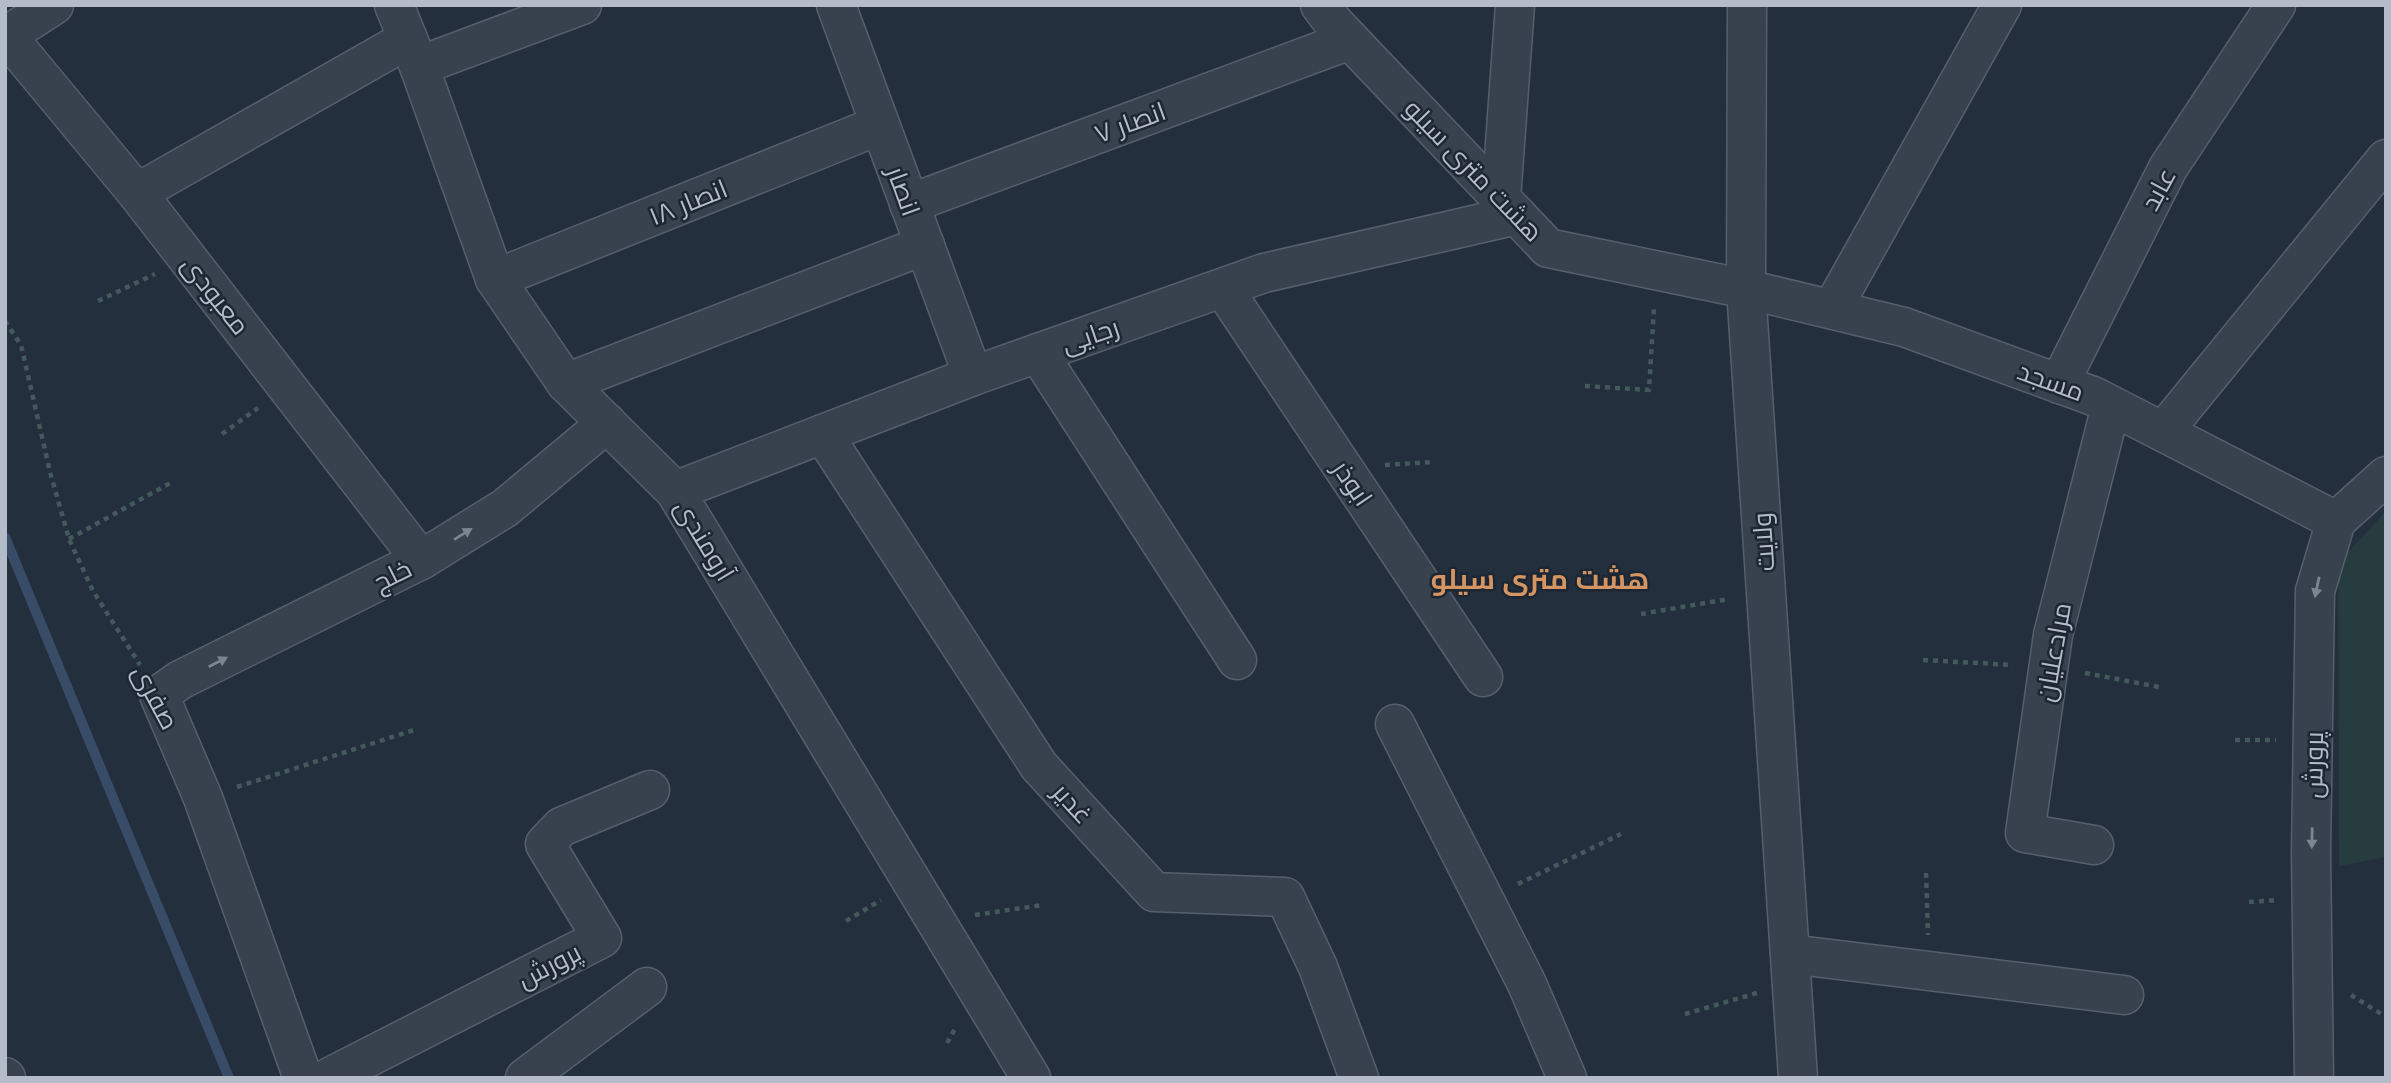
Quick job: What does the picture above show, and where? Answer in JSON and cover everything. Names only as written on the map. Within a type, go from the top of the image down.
[{"type":"street","points":[[6,35],[54,5]]},
{"type":"street","points":[[137,193],[407,37],[582,5]]},
{"type":"street","name":"انصار","points":[[835,5],[973,376]]},
{"type":"street","name":"هشت متری سیلو","points":[[1320,5],[1548,248],[1746,289]]},
{"type":"street","points":[[1509,207],[1515,5]]},
{"type":"street","name":"ولایت","points":[[1747,5],[1746,289],[1798,1078]]},
{"type":"street","points":[[1832,310],[2003,5]]},
{"type":"street","name":"عابد","points":[[2059,384],[2168,168],[2276,5]]},
{"type":"street","name":"معبودی","points":[[6,35],[137,193],[421,560]]},
{"type":"street","name":"آرومندی","points":[[407,37],[495,279],[566,383],[675,491],[1031,1078]]},
{"type":"street","name":"انصار ۷","points":[[909,204],[1350,40]]},
{"type":"street","name":"انصار ۱۸","points":[[495,279],[880,125]]},
{"type":"street","points":[[2163,432],[2386,159]]},
{"type":"street","name":"رجایی","points":[[675,491],[973,376],[1264,273],[1509,207]]},
{"type":"street","points":[[566,383],[925,245]]},
{"type":"street","name":"ابوذر","points":[[1223,288],[1483,677]]},
{"type":"street","name":"مسجد","points":[[1746,289],[1905,327],[2093,396],[2336,522]]},
{"type":"street","points":[[1038,353],[1237,660]]},
{"type":"street","name":"مرادعلیان","points":[[2094,845],[2025,833],[2053,635],[2111,405]]},
{"type":"street","name":"خلج","points":[[159,695],[180,680],[421,560],[505,508],[607,423]]},
{"type":"street","name":"غدیر","points":[[823,434],[1039,766],[1154,892],[1285,897],[1318,967],[1359,1078]]},
{"type":"street","points":[[2336,522],[2386,477]]},
{"type":"street","name":"پرورش","points":[[2314,1078],[2311,853],[2315,591],[2336,522]]},
{"type":"street","name":"صفری","points":[[159,695],[203,798],[303,1078]]},
{"type":"street","points":[[1395,724],[1527,984],[1567,1078]]},
{"type":"street","name":"پرورش","points":[[328,1078],[603,938],[545,844],[561,827],[650,790]]},
{"type":"street","points":[[1791,969],[1929,971],[2124,995]]},
{"type":"street","points":[[525,1078],[647,986]]},
{"type":"path","points":[[98,301],[187,259]]},
{"type":"path","points":[[1586,386],[1649,390],[1657,270]]},
{"type":"path","name":"صفری","points":[[5,321],[21,345],[50,472],[69,539],[93,591],[159,695]]},
{"type":"path","points":[[69,539],[174,481]]},
{"type":"path","points":[[1641,614],[1766,592]]},
{"type":"path","points":[[203,798],[414,730]]},
{"type":"path","points":[[1485,900],[1621,834]]},
{"type":"path","points":[[1926,873],[1929,971]]},
{"type":"path","points":[[936,921],[1042,905]]},
{"type":"path","points":[[1685,1014],[1791,969]]},
{"type":"green space","points":[[2386,511],[2386,857],[2339,866],[2338,564]]},
{"type":"waterway","points":[[5,537],[229,1078]]},
{"type":"district","name":"هشت متری سیلو","points":[[1540,578]]}]
